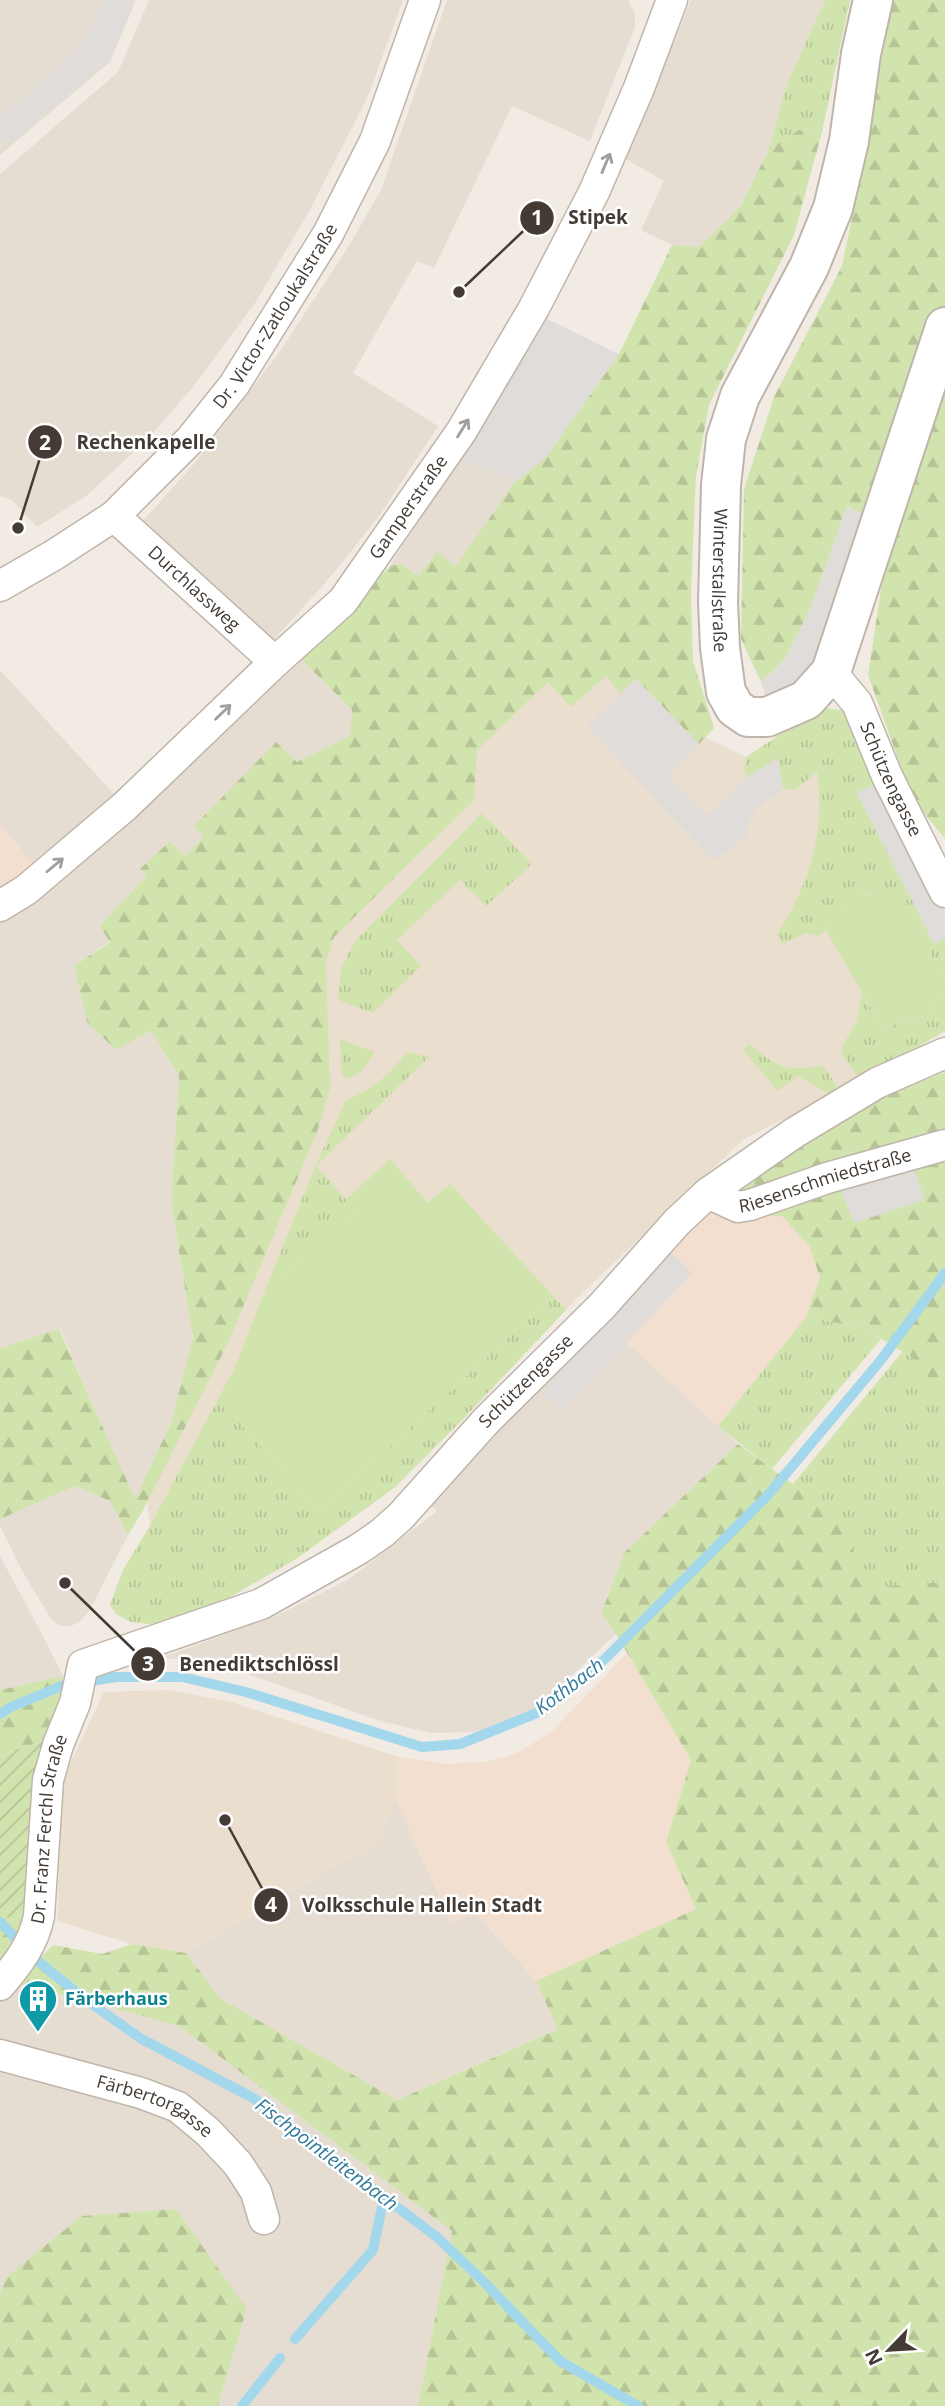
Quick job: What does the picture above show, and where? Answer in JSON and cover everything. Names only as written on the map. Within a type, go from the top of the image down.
[{"type":"street","name":"Dr. Victor-Zatloukalstraße","points":[[0,586],[114,516],[190,440],[234,385],[328,234],[374,141],[425,0]]},
{"type":"street","name":"Gamperstraße","points":[[0,906],[26,890],[125,806],[275,662],[343,601],[461,432],[534,308],[594,192],[639,88],[672,0]]},
{"type":"street","name":"Winterstallstraße","points":[[873,0],[861,54],[849,141],[833,208],[809,267],[740,396],[726,439],[721,485],[718,602],[720,648],[726,692],[735,708],[748,717],[767,717],[806,701],[831,672],[945,327]]},
{"type":"street","name":"Durchlassweg","points":[[114,516],[275,662]]},
{"type":"street","name":"Schützengasse","points":[[831,672],[857,704],[887,776],[945,892]]},
{"type":"street","name":"Schützengasse","points":[[83,1665],[261,1604],[359,1549],[382,1533],[401,1516],[486,1421],[601,1306],[677,1222],[708,1193],[794,1133],[877,1083],[945,1053]]},
{"type":"street","name":"Riesenschmiedstraße","points":[[708,1193],[738,1207],[750,1205],[827,1178],[945,1145]]},
{"type":"street","name":"Dr. Franz Ferchl Straße","points":[[9,1975],[36,1933],[48,1780],[58,1745],[75,1703],[83,1665]]},
{"type":"street","name":"Färbertorgasse","points":[[0,2055],[141,2093],[178,2108],[208,2132],[238,2164],[256,2192],[264,2219]]},
{"type":"shaded area","points":[[0,0],[136,0],[110,62],[0,155]]},
{"type":"shaded area","points":[[104,0],[120,0],[132,6],[109,60],[8,145],[0,135],[0,118],[82,46]]},
{"type":"shaded area","points":[[149,0],[403,0],[368,96],[311,208],[255,303],[193,387],[147,440],[86,496],[37,527],[13,501],[0,496],[0,174],[118,72]]},
{"type":"shaded area","points":[[447,0],[628,0],[635,14],[635,27],[590,141],[512,106],[434,268],[417,261],[353,373],[438,426],[382,512],[333,574],[273,641],[140,524],[194,464],[278,354],[349,246],[381,190]]},
{"type":"shaded area","points":[[691,0],[825,0],[786,86],[769,149],[740,207],[699,247],[672,245],[641,230],[664,181],[626,159]]},
{"type":"shaded area","points":[[545,318],[619,354],[546,457],[519,479],[458,460]]},
{"type":"shaded area","points":[[458,460],[519,479],[456,566],[419,576],[400,563],[389,567]]},
{"type":"shaded area","points":[[847,506],[871,519],[811,677],[767,700],[761,682],[784,661],[810,610]]},
{"type":"shaded area","points":[[602,629],[691,730],[746,757],[821,708],[843,710],[945,911],[945,1031],[865,1078],[744,1139],[576,1299],[394,1488],[296,1559],[225,1600],[150,1624],[131,1622],[116,1614],[110,1605],[123,1570],[150,1526],[147,1497],[238,1314],[320,945],[475,748]]},
{"type":"shaded area","points":[[302,660],[352,710],[350,736],[297,762],[276,742],[195,827],[205,837],[185,856],[170,841],[141,869],[147,875],[100,926],[110,941],[74,966],[87,1022],[116,1050],[151,1031],[179,1076],[171,1202],[193,1338],[171,1423],[135,1500],[60,1329],[0,1348],[0,923],[55,884],[131,820]]},
{"type":"shaded area","points":[[0,670],[115,795],[34,865],[0,824]]},
{"type":"shaded area","points":[[636,679],[699,744],[668,776],[707,816],[747,777],[778,758],[783,790],[757,808],[749,822],[746,836],[714,861],[587,727]]},
{"type":"shaded area","points":[[879,782],[945,911],[945,938],[934,944],[857,793]]},
{"type":"shaded area","points":[[0,824],[34,865],[0,889]]},
{"type":"shaded area","points":[[912,1163],[925,1200],[854,1223],[838,1183]]},
{"type":"shaded area","points":[[715,1208],[739,1216],[782,1216],[809,1246],[820,1277],[806,1317],[718,1426],[626,1342],[691,1274],[668,1248]]},
{"type":"shaded area","points":[[668,1248],[692,1273],[626,1342],[738,1444],[624,1553],[601,1614],[616,1634],[533,1712],[503,1726],[473,1732],[431,1733],[380,1721],[225,1666],[160,1658],[274,1617],[349,1579],[437,1511],[429,1503]]},
{"type":"shaded area","points":[[670,1252],[692,1273],[563,1410],[543,1393]]},
{"type":"shaded area","points":[[75,1486],[110,1501],[128,1535],[90,1610],[79,1622],[71,1626],[60,1626],[51,1619],[21,1569],[0,1526],[0,1519]]},
{"type":"shaded area","points":[[0,1556],[36,1623],[63,1676],[0,1690]]},
{"type":"shaded area","points":[[627,1653],[691,1760],[666,1842],[696,1909],[536,1981],[477,1913],[451,1923],[396,1800],[398,1757],[448,1764],[485,1762],[518,1753],[551,1732]]},
{"type":"shaded area","points":[[168,1690],[228,1701],[398,1757],[396,1800],[380,1840],[186,1953],[132,1944],[57,1921],[63,1779],[104,1692]]},
{"type":"shaded area","points":[[396,1800],[451,1923],[476,1913],[536,1981],[559,2028],[397,2100],[221,1999],[186,1953],[380,1840]]},
{"type":"shaded area","points":[[16,1982],[179,2026],[452,2231],[418,2406],[218,2406],[247,2309],[6,2277],[0,2294],[0,1988]]},
{"type":"green space","points":[[825,0],[850,0],[822,132],[799,130],[769,149],[786,86]]},
{"type":"green space","points":[[892,0],[945,0],[945,839],[912,798],[868,675],[888,544],[871,519],[847,506],[810,610],[784,661],[761,682],[741,639],[744,489],[774,397],[842,266],[869,135]]},
{"type":"green space","points":[[799,130],[822,132],[794,235],[709,405],[696,476],[691,592],[693,661],[714,728],[699,744],[636,679],[621,694],[606,676],[571,707],[548,682],[477,750],[474,800],[334,937],[326,962],[330,1089],[317,1132],[227,1345],[128,1535],[110,1501],[75,1486],[0,1519],[0,1348],[59,1329],[135,1499],[171,1423],[193,1338],[171,1202],[179,1076],[151,1031],[116,1050],[87,1022],[74,966],[110,942],[100,926],[147,875],[140,869],[170,841],[185,856],[204,837],[194,826],[276,742],[297,762],[350,736],[352,710],[302,660],[389,567],[400,563],[419,576],[437,552],[456,566],[514,483],[546,457],[619,354],[672,245],[699,247],[740,207],[769,149]]},
{"type":"green space","points":[[821,708],[843,710],[858,732],[879,782],[857,793],[934,943],[945,938],[945,979],[891,888],[874,897],[864,894],[845,906],[841,916],[824,927],[826,931],[819,936],[806,933],[783,944],[777,934],[798,896],[813,856],[819,815],[817,771],[797,789],[783,790],[778,759],[747,777],[744,770],[746,757]]},
{"type":"green space","points":[[482,813],[532,864],[486,906],[460,880],[397,940],[421,966],[373,1013],[338,1000],[341,968],[356,940]]},
{"type":"green space","points":[[891,887],[945,979],[945,995],[935,1001],[924,1017],[904,1019],[884,1031],[824,927],[841,916],[853,898],[862,895],[874,897]]},
{"type":"green space","points":[[862,994],[884,1031],[904,1019],[914,1021],[932,1010],[935,1001],[945,995],[945,1031],[865,1078],[856,1074],[841,1053],[842,1046],[856,1023]]},
{"type":"green space","points":[[340,1039],[375,1052],[362,1071],[348,1079],[342,1076]]},
{"type":"green space","points":[[749,1044],[783,1066],[801,1068],[823,1065],[840,1091],[831,1095],[798,1076],[778,1091],[743,1050]]},
{"type":"green space","points":[[407,1052],[429,1057],[316,1166],[355,1210],[261,1300],[315,1167],[346,1100],[380,1080]]},
{"type":"green space","points":[[945,1072],[945,1418],[922,1364],[864,1328],[806,1317],[820,1277],[809,1246],[782,1216],[739,1216],[715,1208],[811,1133],[896,1091]]},
{"type":"green space","points":[[390,1159],[428,1203],[450,1184],[553,1296],[320,1511],[218,1399],[236,1365],[261,1300],[355,1210],[345,1200]]},
{"type":"green space","points":[[553,1296],[566,1310],[394,1488],[296,1559],[188,1618],[150,1624],[131,1622],[116,1614],[110,1605],[123,1570],[150,1526],[218,1399],[320,1511]]},
{"type":"green space","points":[[806,1317],[864,1328],[881,1339],[772,1469],[718,1426]]},
{"type":"green space","points":[[902,1352],[923,1364],[945,1418],[945,1582],[876,1588],[827,1510],[793,1484]]},
{"type":"green space","points":[[738,1444],[827,1509],[876,1587],[945,1582],[945,2406],[418,2406],[452,2231],[179,2026],[16,1982],[53,1945],[102,1954],[132,1944],[186,1953],[221,1999],[397,2100],[558,2029],[536,1981],[696,1909],[666,1842],[691,1760],[616,1634],[601,1614],[624,1553]]},
{"type":"green space","points":[[63,1676],[60,1703],[46,1740],[9,1752],[0,1758],[0,1690]]},
{"type":"green space","points":[[46,1740],[28,1864],[23,1923],[0,1915],[0,1758],[9,1752]]},
{"type":"green space","points":[[0,1915],[23,1923],[0,1973]]},
{"type":"green space","points":[[176,2209],[247,2309],[218,2406],[0,2406],[0,2294],[6,2277],[82,2216]]},
{"type":"waterway","name":"Kothbach","points":[[0,1714],[64,1685],[116,1677],[182,1677],[246,1692],[422,1747],[460,1744],[542,1711],[607,1657],[768,1495],[881,1360],[945,1273]]},
{"type":"waterway","name":"Fischpointleitenbach","points":[[0,1922],[39,1962],[82,1997],[140,2038],[253,2098],[384,2197],[438,2238],[560,2361],[638,2406]]},
{"type":"waterway","points":[[295,2339],[373,2250],[384,2197]]},
{"type":"waterway","points":[[242,2406],[280,2358]]},
{"type":"place","name":"Stipek","points":[[459,292]]},
{"type":"place","name":"Rechenkapelle","points":[[18,528]]},
{"type":"place","name":"Benediktschlössl","points":[[65,1583]]},
{"type":"place","name":"Volksschule Hallein Stadt","points":[[225,1820]]},
{"type":"place","name":"Färberhaus","points":[[38,2033]]}]
